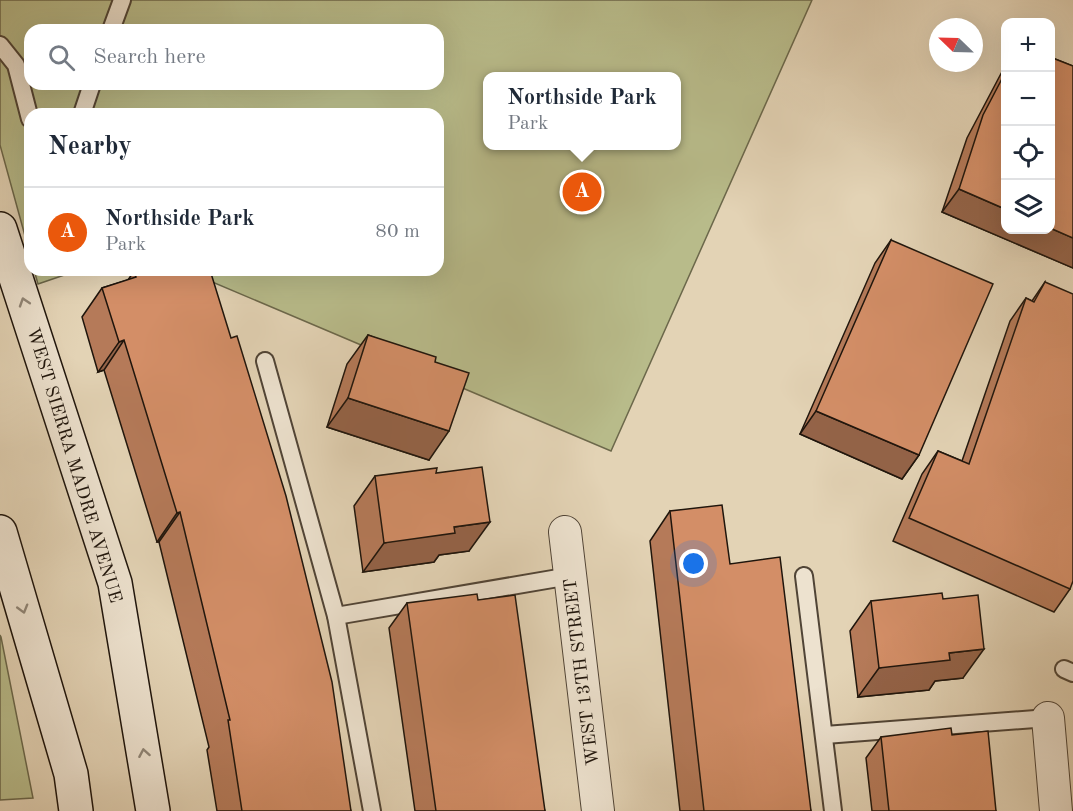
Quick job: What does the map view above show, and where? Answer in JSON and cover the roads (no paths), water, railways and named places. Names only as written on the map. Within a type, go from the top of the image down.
[{"type":"street","name":"WEST SIERRA MADRE AVENUE","points":[[0,229],[115,584],[153,811]]},
{"type":"street","points":[[0,532],[72,774],[76,811]]},
{"type":"street","name":"WEST 13TH STREET","points":[[565,532],[598,811]]},
{"type":"street","points":[[1048,718],[1056,811]]},
{"type":"lane","points":[[113,24],[122,0]]},
{"type":"lane","points":[[0,45],[16,65],[27,108]]},
{"type":"lane","points":[[84,108],[90,90]]},
{"type":"lane","points":[[265,361],[336,616],[372,811]]},
{"type":"lane","points":[[336,616],[570,576]]},
{"type":"lane","points":[[804,576],[833,811]]},
{"type":"lane","points":[[825,735],[1048,718]]},
{"type":"place","name":"Northside Park","points":[[582,192]]}]
